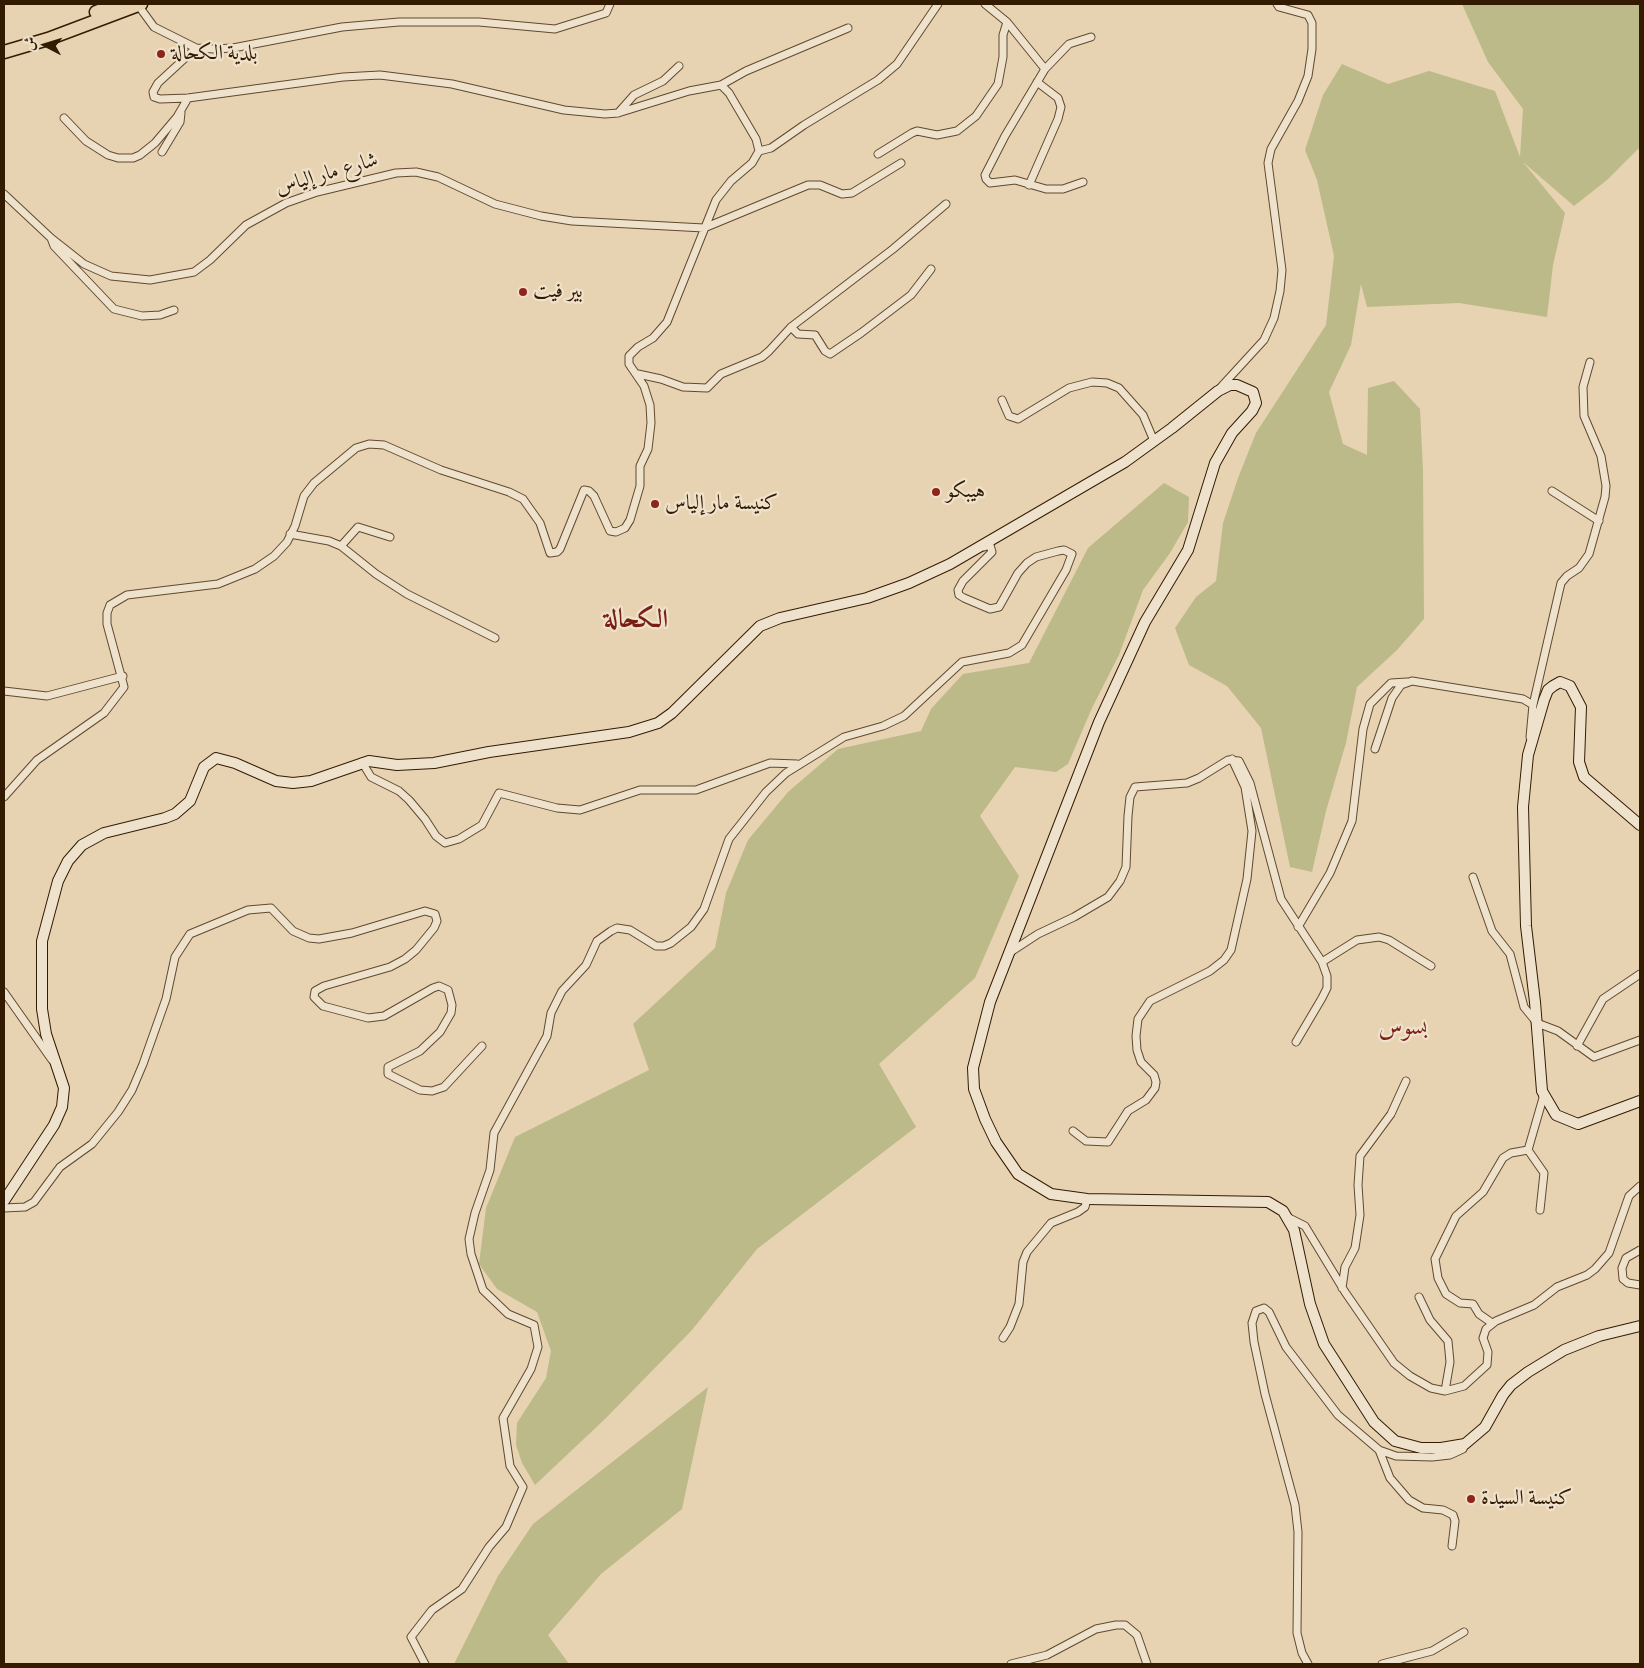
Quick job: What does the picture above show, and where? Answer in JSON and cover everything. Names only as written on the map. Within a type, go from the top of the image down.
[{"type":"highway","points":[[4,52],[48,39],[140,4]]},
{"type":"highway","points":[[4,45],[40,35],[113,5]]},
{"type":"main road","points":[[4,1201],[54,1125],[62,1107],[64,1088],[46,1034],[42,1009],[42,940],[58,882],[74,853],[82,845],[104,833],[165,818],[184,808],[193,795],[204,767],[216,758],[235,762],[276,781],[293,783],[317,779],[362,762],[397,765],[434,762],[499,750],[640,730],[672,714],[760,626],[780,618],[844,605],[891,590],[930,574],[1125,462],[1218,391],[1230,385],[1246,387],[1253,392],[1256,403],[1252,411],[1232,433],[1215,462],[1188,550],[1145,622],[1099,722],[990,1002],[973,1068],[974,1089],[996,1142],[1018,1174],[1051,1194],[1087,1199],[1268,1202],[1275,1204],[1289,1218],[1318,1330],[1324,1344],[1374,1422],[1395,1441],[1409,1446],[1441,1448],[1465,1444],[1485,1427],[1507,1390],[1528,1372],[1564,1350],[1599,1336],[1640,1326]]},
{"type":"main road","points":[[1640,825],[1588,782],[1581,772],[1578,744],[1581,706],[1570,686],[1560,682],[1548,690],[1528,755],[1523,807],[1526,926],[1537,1023],[1542,1091],[1556,1114],[1578,1124],[1640,1101]]},
{"type":"street","points":[[140,4],[154,27],[196,48],[233,48],[342,27],[399,22],[479,22],[555,29],[606,13],[610,4]]},
{"type":"street","points":[[985,4],[1007,22],[1045,69]]},
{"type":"street","points":[[1218,391],[1264,340],[1274,318],[1280,292],[1282,270],[1268,163],[1271,149],[1298,101],[1308,76],[1312,49],[1312,23],[1308,15],[1280,7],[1277,4]]},
{"type":"street","points":[[758,151],[771,148],[888,72],[914,42],[939,5]]},
{"type":"street","points":[[878,154],[917,131],[937,135],[957,131],[976,116],[998,84],[1003,57],[1003,35],[1007,22]]},
{"type":"street","points":[[196,48],[164,77],[153,92],[154,97],[160,100],[188,98],[349,77],[380,75],[452,84],[574,112],[618,113],[689,91],[721,85],[746,71],[848,28]]},
{"type":"street","points":[[1083,182],[1072,187],[1056,190],[1015,180],[990,183],[986,180],[986,175],[1045,69],[1069,44],[1091,37]]},
{"type":"street","points":[[618,113],[634,95],[663,81],[680,66]]},
{"type":"street","points":[[1029,184],[1058,119],[1061,107],[1058,98],[1037,82]]},
{"type":"street","points":[[4,797],[38,760],[112,706],[124,687],[123,676],[107,618],[108,608],[116,600],[136,593],[218,584],[256,569],[274,556],[290,534],[304,496],[314,483],[345,455],[356,448],[369,444],[384,445],[441,470],[523,498],[540,522],[550,553],[557,552],[560,549],[584,490],[589,491],[594,496],[610,531],[620,531],[630,520],[640,486],[640,466],[649,443],[650,405],[638,374],[629,364],[629,356],[638,347],[653,338],[667,322],[716,200],[730,181],[752,162],[758,151],[751,131],[729,94],[721,85]]},
{"type":"street","points":[[64,118],[96,148],[113,156],[127,159],[146,151],[180,113],[188,98]]},
{"type":"street","points":[[162,152],[180,122],[180,113]]},
{"type":"street","points":[[704,228],[808,185],[820,185],[842,194],[852,193],[901,163]]},
{"type":"street","name":"شارع مار إلياس","points":[[4,194],[74,257],[98,271],[128,279],[166,278],[194,272],[246,225],[272,209],[317,192],[406,172],[438,177],[495,204],[541,216],[572,221],[704,228]]},
{"type":"street","points":[[638,374],[683,387],[707,388],[720,374],[762,357],[791,327],[893,249],[946,204]]},
{"type":"street","points":[[51,238],[54,246],[114,309],[142,316],[160,315],[174,310]]},
{"type":"street","points":[[791,327],[798,334],[815,335],[825,351],[830,354],[861,334],[911,295],[931,269]]},
{"type":"street","points":[[1528,755],[1534,705],[1561,583],[1584,563],[1589,554],[1605,497],[1604,471],[1596,442],[1584,416],[1582,402],[1585,375],[1590,362]]},
{"type":"street","points":[[1002,400],[1009,416],[1018,419],[1069,388],[1092,382],[1107,383],[1119,388],[1143,415],[1154,441]]},
{"type":"street","points":[[1552,491],[1599,521]]},
{"type":"street","points":[[341,546],[358,527],[390,538]]},
{"type":"street","points":[[290,534],[329,541],[341,546],[376,574],[407,594],[494,638]]},
{"type":"street","points":[[424,1664],[411,1637],[432,1610],[462,1589],[489,1547],[506,1527],[523,1487],[510,1466],[503,1418],[531,1369],[538,1347],[534,1325],[508,1314],[483,1290],[471,1254],[470,1239],[475,1213],[490,1170],[494,1133],[548,1036],[551,1013],[562,991],[586,965],[597,941],[617,928],[630,930],[656,946],[672,943],[682,935],[704,909],[726,844],[733,832],[773,784],[798,764],[844,737],[882,726],[904,716],[962,662],[1009,653],[1022,644],[1066,570],[1072,554],[1064,550],[1058,551],[1036,557],[1027,563],[1018,573],[998,607],[990,609],[959,595],[960,586],[963,581],[992,552],[993,548],[990,545],[976,548]]},
{"type":"street","points":[[4,691],[47,696],[123,676]]},
{"type":"street","points":[[1298,927],[1330,873],[1352,821],[1363,729],[1370,704],[1391,683],[1407,682],[1517,697],[1534,705]]},
{"type":"street","points":[[1375,749],[1387,709],[1399,688],[1407,682]]},
{"type":"street","points":[[1073,1132],[1086,1141],[1108,1142],[1128,1111],[1146,1100],[1156,1082],[1154,1075],[1141,1062],[1137,1050],[1138,1019],[1150,1001],[1210,971],[1224,960],[1230,950],[1247,879],[1252,831],[1245,787],[1232,760]]},
{"type":"street","points":[[1009,953],[1038,934],[1074,917],[1108,897],[1120,881],[1126,867],[1130,797],[1135,787],[1187,783],[1199,778],[1224,761],[1239,761],[1250,783],[1278,892],[1284,907],[1322,962],[1327,976],[1327,988],[1296,1042]]},
{"type":"street","points":[[362,762],[371,777],[410,800],[436,836],[445,843],[459,839],[482,825],[499,793],[557,808],[580,810],[640,790],[696,790],[770,763],[798,764]]},
{"type":"street","points":[[1472,877],[1492,931],[1510,954],[1524,1007],[1537,1023],[1558,1031],[1594,1057],[1640,1040]]},
{"type":"street","points":[[4,1208],[25,1207],[34,1202],[60,1167],[92,1144],[118,1112],[132,1090],[144,1064],[166,999],[175,957],[190,934],[248,910],[271,908],[293,931],[309,938],[319,939],[352,932],[425,911],[436,914],[437,921],[434,928],[416,950],[405,959],[390,967],[324,986],[315,991],[314,997],[323,1006],[368,1018],[384,1016],[433,988],[439,986],[448,990],[452,1005],[451,1013],[440,1032],[420,1051],[388,1067],[388,1074],[420,1090],[432,1091],[444,1087],[482,1046]]},
{"type":"street","points":[[1322,962],[1357,940],[1379,937],[1389,940],[1431,966]]},
{"type":"street","points":[[1577,1046],[1603,999],[1640,974]]},
{"type":"street","points":[[4,992],[58,1068]]},
{"type":"street","points":[[1342,1288],[1345,1266],[1355,1248],[1360,1215],[1358,1185],[1360,1156],[1391,1114],[1406,1081]]},
{"type":"street","points":[[1528,1150],[1543,1098],[1542,1091]]},
{"type":"street","points":[[1528,1150],[1544,1173],[1540,1210]]},
{"type":"street","points":[[1492,1323],[1479,1314],[1473,1304],[1460,1302],[1446,1294],[1438,1278],[1435,1259],[1456,1216],[1483,1192],[1502,1158],[1511,1153],[1528,1150]]},
{"type":"street","points":[[1289,1218],[1305,1226],[1342,1288],[1394,1363],[1410,1376],[1431,1388],[1445,1391],[1464,1386],[1485,1368],[1489,1359],[1484,1333],[1492,1323],[1534,1305],[1557,1287],[1587,1275],[1596,1269],[1609,1253],[1630,1196],[1640,1186]]},
{"type":"street","points":[[1003,1338],[1010,1327],[1019,1304],[1023,1262],[1027,1252],[1050,1223],[1086,1207],[1087,1199]]},
{"type":"street","points":[[1640,1250],[1626,1258],[1622,1268],[1624,1279],[1628,1283],[1640,1285]]},
{"type":"street","points":[[1419,1297],[1430,1320],[1448,1341],[1450,1362],[1445,1391]]},
{"type":"street","points":[[1308,1664],[1302,1653],[1297,1633],[1298,1532],[1295,1504],[1265,1394],[1256,1350],[1252,1323],[1256,1311],[1264,1308],[1270,1312],[1286,1347],[1338,1415],[1379,1450],[1396,1456],[1432,1457],[1450,1455],[1463,1449],[1465,1444]]},
{"type":"street","points":[[1379,1450],[1390,1478],[1409,1500],[1423,1508],[1443,1510],[1453,1516],[1455,1521],[1452,1546]]},
{"type":"street","points":[[1012,1664],[1047,1656],[1096,1629],[1125,1625],[1137,1635],[1147,1664]]},
{"type":"street","points":[[1382,1664],[1432,1651],[1464,1632]]},
{"type":"shaded area","points":[[1462,4],[1640,4],[1640,147],[1607,180],[1574,206],[1523,162],[1565,213],[1553,265],[1547,317],[1459,303],[1367,307],[1361,284],[1351,345],[1329,392],[1343,444],[1367,455],[1368,388],[1394,381],[1420,409],[1423,470],[1424,619],[1397,650],[1357,687],[1346,743],[1326,811],[1312,872],[1290,867],[1261,728],[1227,686],[1189,665],[1175,628],[1196,597],[1216,581],[1223,523],[1256,433],[1326,325],[1334,256],[1317,180],[1305,150],[1323,95],[1342,64],[1388,84],[1429,71],[1495,91],[1520,157],[1523,109],[1488,62]]},
{"type":"shaded area","points":[[1164,483],[1189,497],[1188,522],[1170,553],[1143,590],[1119,655],[1092,708],[1068,764],[1056,772],[1015,767],[980,816],[1019,876],[975,978],[879,1064],[916,1127],[757,1249],[692,1330],[605,1419],[535,1485],[522,1463],[516,1445],[517,1423],[546,1378],[551,1351],[537,1312],[497,1289],[479,1264],[486,1208],[515,1137],[649,1070],[633,1024],[715,948],[726,893],[748,840],[788,792],[838,749],[921,731],[931,709],[963,674],[1029,663],[1088,548]]},
{"type":"shaded area","points":[[708,1387],[682,1509],[601,1574],[548,1635],[569,1664],[454,1664],[498,1576],[533,1524]]},
{"type":"place","name":"بلدية الكحالة","points":[[161,54]]},
{"type":"place","name":"بير فيت","points":[[523,292]]},
{"type":"place","name":"هيبكو","points":[[936,492]]},
{"type":"place","name":"كنيسة مار إلياس","points":[[655,504]]},
{"type":"place","name":"كنيسة السيدة","points":[[1471,1499]]},
{"type":"district","name":"الكحالة","points":[[636,621]]},
{"type":"district","name":"بسوس","points":[[1403,1029]]}]
